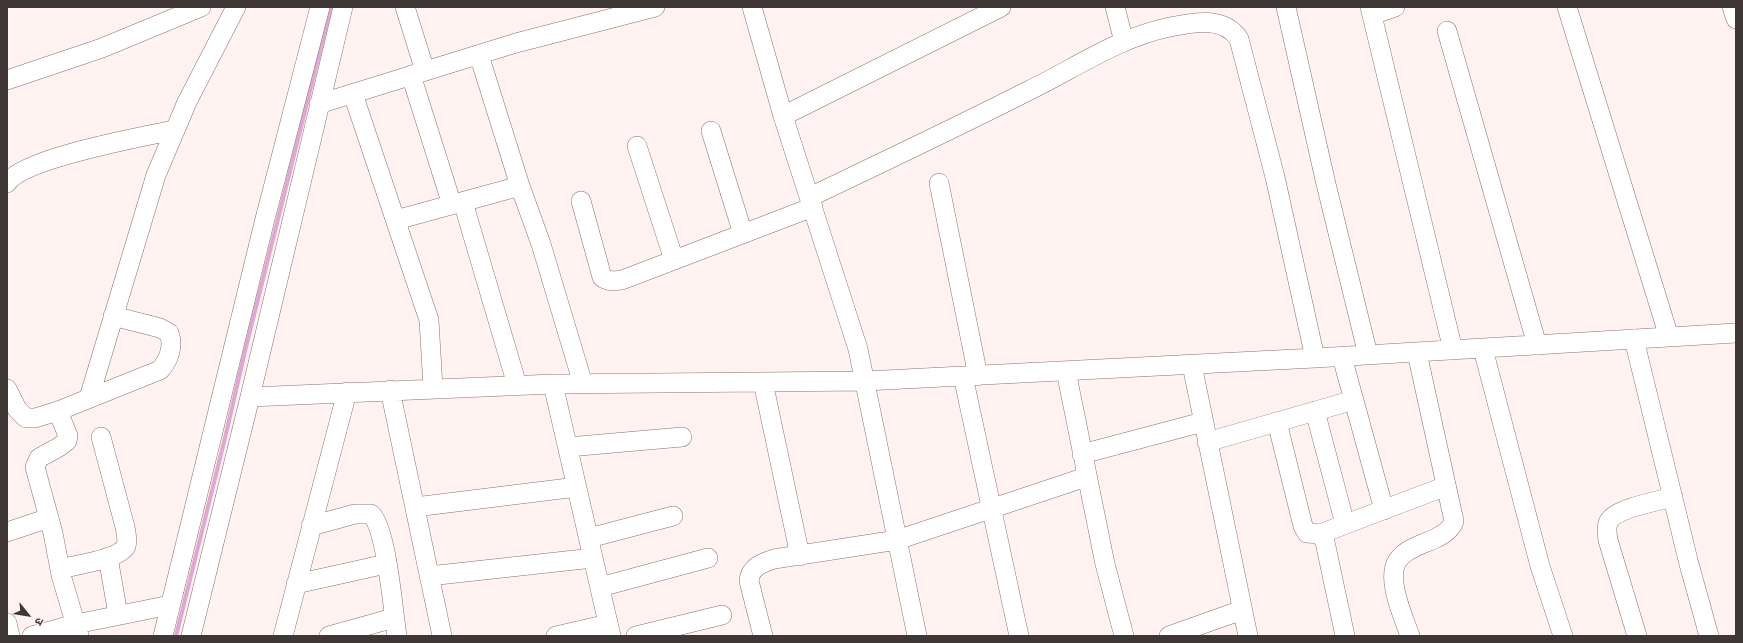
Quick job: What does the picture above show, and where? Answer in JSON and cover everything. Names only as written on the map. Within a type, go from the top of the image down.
[{"type":"street","points":[[7,80],[102,48],[201,7]]},
{"type":"street","points":[[89,398],[156,175],[174,130],[236,7]]},
{"type":"street","points":[[163,636],[265,219],[320,7]]},
{"type":"street","points":[[191,636],[250,397],[343,7]]},
{"type":"street","points":[[405,7],[418,73],[457,203],[516,385]]},
{"type":"street","points":[[319,104],[516,43],[655,7]]},
{"type":"street","points":[[752,7],[784,116],[850,322],[865,381],[918,636]]},
{"type":"street","points":[[784,116],[1001,7]]},
{"type":"street","points":[[1115,7],[1124,42]]},
{"type":"street","points":[[1286,7],[1326,184],[1368,355]]},
{"type":"street","points":[[1395,7],[1371,11],[1453,350]]},
{"type":"street","points":[[1567,7],[1669,337]]},
{"type":"street","points":[[1732,7],[1736,19]]},
{"type":"street","points":[[581,201],[602,277],[606,280],[622,280],[743,234],[811,202],[1124,42],[1169,27],[1212,22],[1225,25],[1234,31],[1239,39],[1275,177],[1316,358]]},
{"type":"street","points":[[1447,31],[1537,345]]},
{"type":"street","points":[[479,55],[520,186],[541,244],[583,384]]},
{"type":"street","points":[[353,94],[429,320],[433,388]]},
{"type":"street","points":[[7,184],[21,172],[90,147],[174,130]]},
{"type":"street","points":[[712,132],[743,234]]},
{"type":"street","points":[[637,146],[674,260]]},
{"type":"street","points":[[939,184],[991,509],[1019,636]]},
{"type":"street","points":[[396,220],[520,186]]},
{"type":"street","points":[[7,388],[17,409],[26,418],[35,418],[58,411],[160,370],[165,365],[170,353],[172,342],[169,333],[160,328],[113,316]]},
{"type":"street","points":[[250,397],[553,384],[865,381],[1418,353],[1736,333]]},
{"type":"street","points":[[1634,339],[1689,564],[1709,636]]},
{"type":"street","points":[[1483,349],[1540,566],[1563,636]]},
{"type":"street","points":[[1410,636],[1395,591],[1393,576],[1394,570],[1398,559],[1403,554],[1439,536],[1452,526],[1453,514],[1418,353]]},
{"type":"street","points":[[1342,357],[1384,510]]},
{"type":"street","points":[[1192,364],[1248,636]]},
{"type":"street","points":[[1066,371],[1086,477],[1105,564],[1124,636]]},
{"type":"street","points":[[763,382],[800,556]]},
{"type":"street","points":[[553,384],[610,630],[556,636]]},
{"type":"street","points":[[390,390],[442,636]]},
{"type":"street","points":[[283,636],[347,392]]},
{"type":"street","points":[[1207,442],[1354,400]]},
{"type":"street","points":[[58,411],[68,436],[67,441],[39,458],[35,467],[49,518],[60,569],[78,630]]},
{"type":"street","points":[[1315,411],[1345,524]]},
{"type":"street","points":[[1082,454],[1203,422]]},
{"type":"street","points":[[1277,422],[1303,526],[1307,533],[1320,534],[1446,486]]},
{"type":"street","points":[[60,569],[118,554],[126,546],[127,538],[101,437]]},
{"type":"street","points":[[568,447],[682,437]]},
{"type":"street","points":[[763,636],[749,581],[750,574],[758,565],[766,561],[897,540],[1086,477]]},
{"type":"street","points":[[415,507],[577,487]]},
{"type":"street","points":[[1637,636],[1608,540],[1607,530],[1609,521],[1617,514],[1673,497]]},
{"type":"street","points":[[311,526],[355,514],[371,514],[376,519],[386,564],[395,627],[329,636]]},
{"type":"street","points":[[589,538],[673,516]]},
{"type":"street","points":[[7,532],[49,518]]},
{"type":"street","points":[[1320,534],[1325,542],[1345,636]]},
{"type":"street","points":[[108,557],[118,615]]},
{"type":"street","points":[[429,576],[593,558]]},
{"type":"street","points":[[600,587],[708,558]]},
{"type":"street","points":[[296,584],[386,564]]},
{"type":"street","points":[[32,636],[78,630],[118,615],[170,605]]},
{"type":"street","points":[[1169,636],[1242,610]]},
{"type":"street","points":[[636,636],[722,615]]},
{"type":"street","points":[[7,623],[10,636]]},
{"type":"waterway","points":[[176,636],[331,7]]}]
